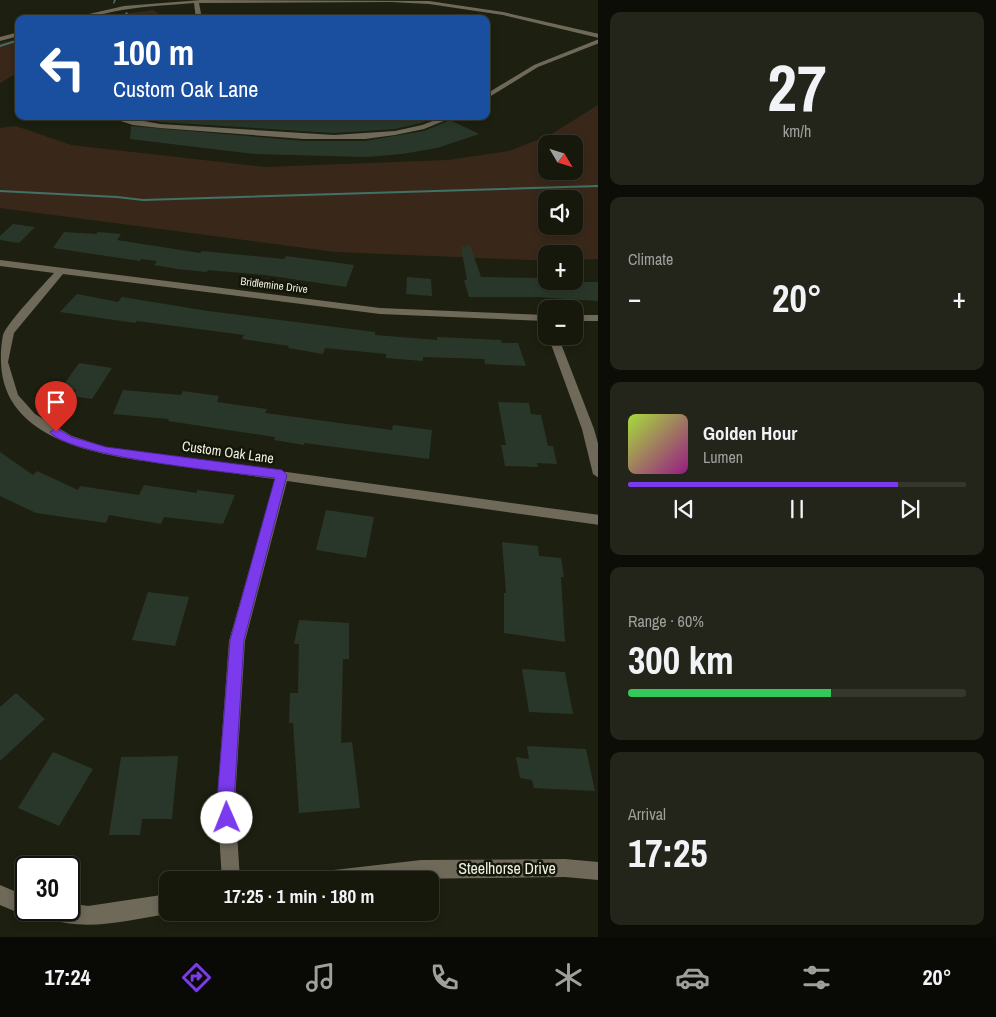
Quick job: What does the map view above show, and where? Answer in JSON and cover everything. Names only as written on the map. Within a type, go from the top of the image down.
[{"type":"street","points":[[88,15],[129,6],[196,2],[407,1],[501,14],[598,36]]},
{"type":"street","points":[[196,2],[198,15]]},
{"type":"street","points":[[0,39],[15,35]]},
{"type":"street","points":[[490,94],[536,66],[598,41]]},
{"type":"street","points":[[120,120],[166,126],[326,138],[363,138],[404,132],[444,120]]},
{"type":"street","name":"Bridlemine Drive","points":[[0,263],[380,311],[538,318]]},
{"type":"street","name":"Custom Oak Lane","points":[[60,271],[10,332],[3,362],[13,396],[31,417],[68,439],[106,451],[598,520]]},
{"type":"street","points":[[583,318],[598,318]]},
{"type":"street","points":[[556,345],[588,429],[598,474]]},
{"type":"street","points":[[230,871],[226,801],[237,640],[282,475]]},
{"type":"street","name":"Steelhorse Drive","points":[[404,871],[421,869],[565,868],[598,871]]},
{"type":"street","points":[[0,895],[15,902]]},
{"type":"street","points":[[80,915],[88,916],[159,905]]},
{"type":"shaded area","points":[[153,10],[158,13],[155,15],[117,15]]},
{"type":"shaded area","points":[[15,39],[15,74],[0,83],[0,43]]},
{"type":"shaded area","points":[[598,105],[598,259],[583,260],[583,245],[538,245],[538,260],[335,252],[0,208],[0,128],[16,126],[71,145],[265,167],[448,160],[509,151],[538,140],[538,180],[583,180],[583,135],[550,135]]},
{"type":"building","points":[[151,120],[429,120],[395,129],[334,133]]},
{"type":"building","points":[[450,120],[479,134],[437,148],[367,157],[254,154],[130,139],[131,126],[304,141],[365,141],[424,131]]},
{"type":"building","points":[[13,224],[35,227],[19,243],[0,240],[0,236]]},
{"type":"building","points":[[64,232],[121,234],[117,240],[200,253],[202,251],[284,259],[286,256],[354,265],[346,287],[265,275],[177,269],[154,265],[157,261],[141,259],[140,261],[53,248]]},
{"type":"building","points":[[470,245],[481,277],[538,278],[538,290],[583,290],[583,282],[598,282],[598,301],[538,297],[469,297],[464,280],[467,280],[461,247]]},
{"type":"building","points":[[407,277],[431,279],[432,296],[406,294]]},
{"type":"building","points":[[77,294],[118,302],[122,297],[208,311],[375,332],[375,335],[437,340],[437,337],[501,340],[502,343],[518,343],[526,366],[485,364],[484,359],[423,357],[423,361],[386,358],[386,354],[325,348],[323,354],[288,348],[289,346],[242,339],[244,335],[137,321],[135,323],[60,312]]},
{"type":"building","points":[[79,363],[112,368],[92,399],[72,396],[76,390],[62,387]]},
{"type":"building","points":[[123,390],[181,395],[183,391],[219,396],[217,402],[267,409],[265,413],[392,430],[393,425],[432,430],[429,459],[304,443],[304,445],[274,440],[275,437],[168,421],[169,419],[113,414]]},
{"type":"building","points":[[498,402],[529,403],[531,414],[541,415],[548,446],[553,446],[557,464],[537,463],[538,467],[505,466],[501,445],[506,445]]},
{"type":"building","points":[[0,452],[33,475],[37,471],[78,490],[80,486],[139,495],[144,485],[197,493],[197,490],[235,495],[223,524],[164,517],[161,524],[109,515],[106,523],[36,513],[0,496]]},
{"type":"building","points":[[326,510],[374,517],[366,558],[316,550]]},
{"type":"building","points":[[502,542],[538,546],[539,556],[561,558],[564,577],[561,577],[565,642],[504,633],[504,593],[506,593]]},
{"type":"building","points":[[148,592],[189,597],[175,646],[132,640]]},
{"type":"building","points":[[299,620],[349,623],[349,659],[343,659],[341,743],[352,742],[360,808],[299,813],[293,723],[289,723],[290,693],[298,693],[299,644],[294,644]]},
{"type":"building","points":[[522,669],[565,672],[573,714],[529,712]]},
{"type":"building","points":[[16,693],[45,719],[0,761],[0,707]]},
{"type":"building","points":[[527,746],[586,749],[595,791],[534,788],[532,780],[520,778],[516,757],[529,759]]},
{"type":"building","points":[[53,752],[93,769],[59,826],[18,808]]},
{"type":"building","points":[[178,756],[172,819],[142,819],[140,835],[109,835],[121,757]]},
{"type":"waterway","points":[[0,46],[15,41]]},
{"type":"waterway","points":[[0,191],[143,200],[598,186]]},
{"type":"route","points":[[56,432],[68,439],[106,451],[282,475],[237,640],[226,801],[227,818]]}]
